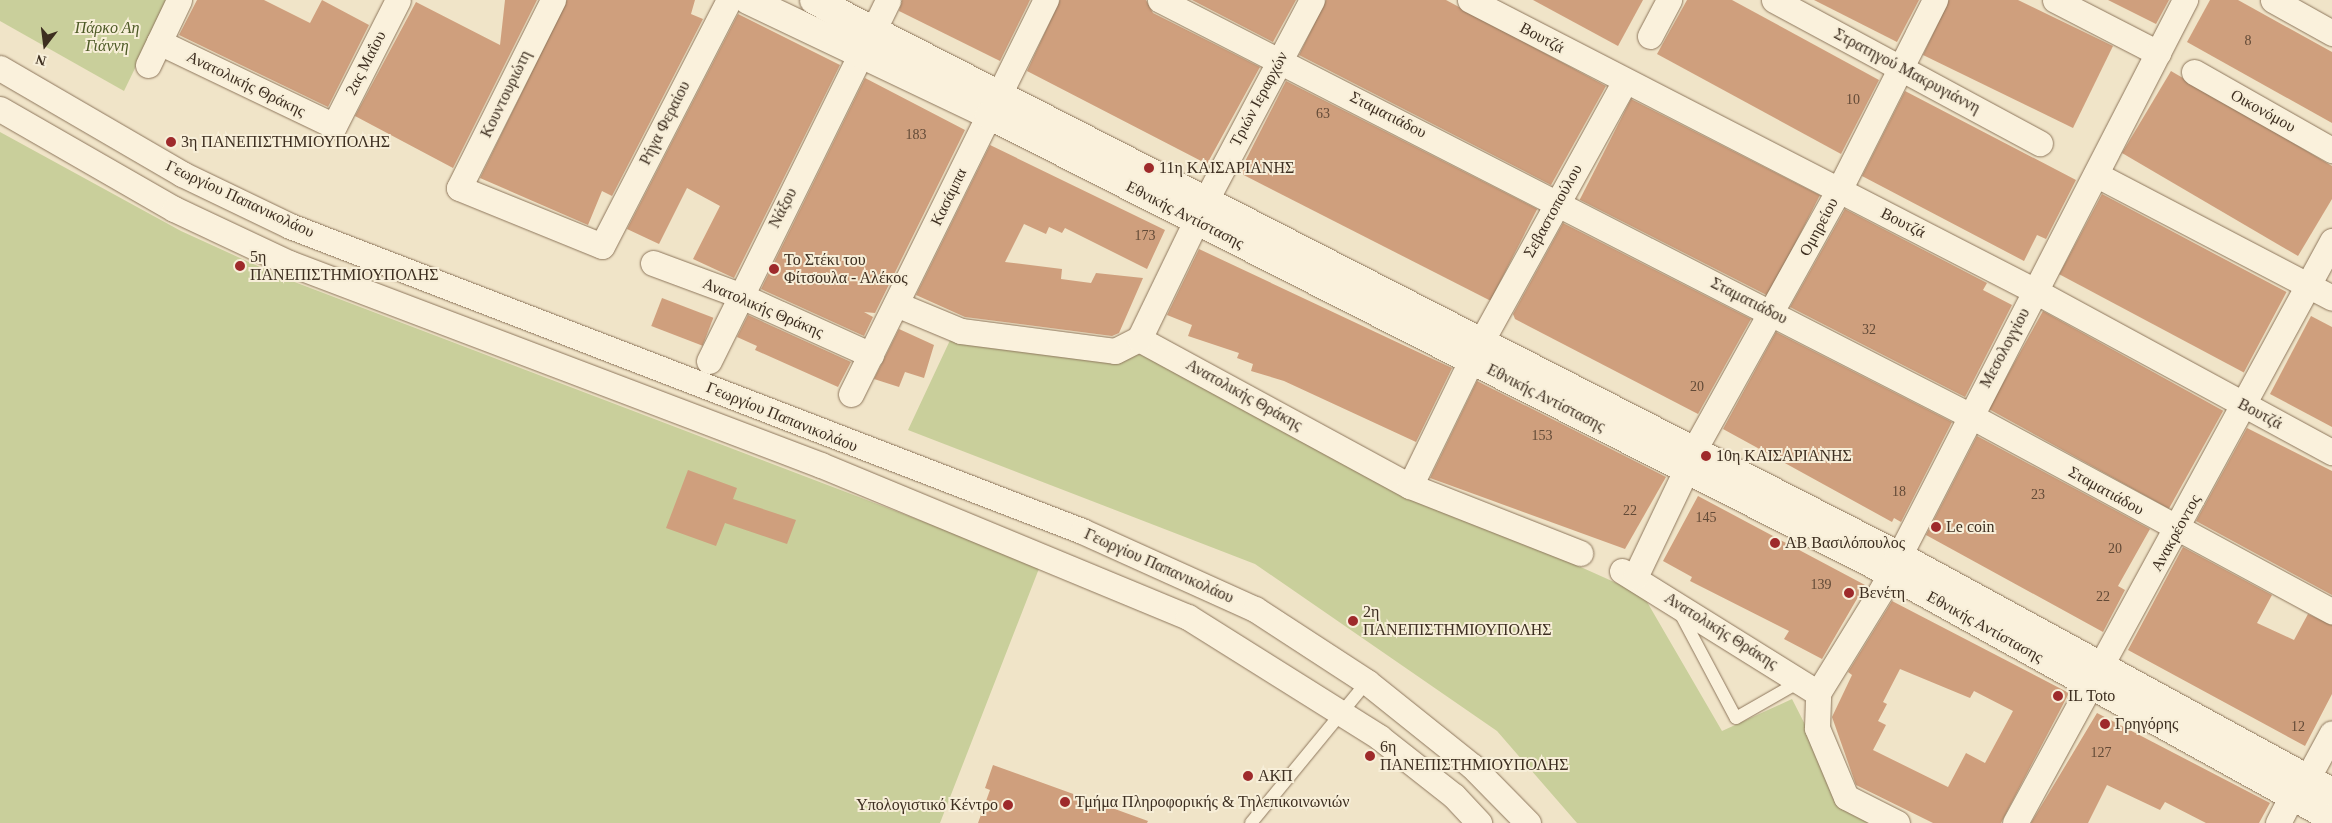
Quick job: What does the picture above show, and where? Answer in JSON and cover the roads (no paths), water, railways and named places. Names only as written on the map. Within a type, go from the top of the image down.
[{"type":"main road","name":"Εθνικής Αντίστασης","points":[[748,0],[860,56],[994,104]]},
{"type":"main road","name":"Εθνικής Αντίστασης","points":[[814,0],[874,29],[994,104],[1894,564],[2299,788],[2332,818]]},
{"type":"main road","name":"Εθνικής Αντίστασης","points":[[2299,788],[2332,792]]},
{"type":"street","points":[[148,65],[179,0]]},
{"type":"street","name":"2ας Μαΐου","points":[[334,126],[398,0]]},
{"type":"street","name":"Κουντουριώτη","points":[[553,0],[459,188],[602,246]]},
{"type":"street","name":"Ρήγα Φεραίου","points":[[602,246],[729,0]]},
{"type":"street","points":[[874,29],[888,0]]},
{"type":"street","name":"Κασάμπα","points":[[851,394],[1046,0]]},
{"type":"street","name":"Σταματιάδου","points":[[1160,0],[1558,202],[1969,415],[2178,530],[2332,611]]},
{"type":"street","name":"Τριών Ιεραρχών","points":[[1139,339],[1201,210],[1312,0]]},
{"type":"street","name":"Βουτζά","points":[[1470,0],[2035,292],[2332,452]]},
{"type":"street","points":[[1650,36],[1669,0]]},
{"type":"street","name":"Στρατηγού Μακρυγιάννη","points":[[1774,0],[2040,143]]},
{"type":"street","name":"Ομηρείου","points":[[1629,574],[1839,190],[1935,0]]},
{"type":"street","points":[[2055,0],[2158,53]]},
{"type":"street","name":"Μεσολογγίου","points":[[1808,688],[1894,564],[1969,415],[2097,175],[2185,0]]},
{"type":"street","points":[[2273,0],[2332,33]]},
{"type":"street","name":"Ανατολικής Θράκης","points":[[159,42],[334,126]]},
{"type":"street","name":"Νάξου","points":[[710,361],[739,296],[860,56]]},
{"type":"street","name":"Γεωργίου Παπανικολάου","points":[[0,68],[182,174],[290,226],[1152,560],[1255,608],[1367,682],[1472,766],[1528,823]]},
{"type":"street","name":"Οικονόμου","points":[[2194,72],[2332,150]]},
{"type":"street","name":"Σεβαστοπούλου","points":[[1410,486],[1477,350],[1624,81]]},
{"type":"street","name":"Γεωργίου Παπανικολάου","points":[[0,109],[174,209],[290,263],[830,469],[1188,617],[1342,711],[1454,796],[1478,823]]},
{"type":"street","points":[[2097,175],[2332,298]]},
{"type":"street","name":"Ανακρέοντος","points":[[2015,823],[2094,676],[2178,530],[2246,406],[2332,241]]},
{"type":"street","name":"Ανατολικής Θράκης","points":[[653,263],[739,296],[871,355]]},
{"type":"street","points":[[896,304],[961,331],[1115,351],[1139,339]]},
{"type":"street","name":"Ανατολικής Θράκης","points":[[1139,339],[1410,486],[1580,553]]},
{"type":"street","name":"Ανατολικής Θράκης","points":[[1629,574],[1775,663],[1808,688]]},
{"type":"street","points":[[1808,688],[1817,728],[1846,797],[1895,822]]},
{"type":"street","points":[[2278,823],[2332,733]]},
{"type":"lane","points":[[1674,601],[1736,718],[1808,688]]},
{"type":"lane","points":[[1251,823],[1367,682]]},
{"type":"place","name":"3η ΠΑΝΕΠΙΣΤΗΜΙΟΥΠΟΛΗΣ","points":[[171,142]]},
{"type":"place","name":"11η ΚΑΙΣΑΡΙΑΝΗΣ","points":[[1149,168]]},
{"type":"place","name":"5η ΠΑΝΕΠΙΣΤΗΜΙΟΥΠΟΛΗΣ","points":[[240,266]]},
{"type":"place","name":"Το Στέκι του Φίτσουλα - Αλέκος","points":[[774,269]]},
{"type":"place","name":"10η ΚΑΙΣΑΡΙΑΝΗΣ","points":[[1706,456]]},
{"type":"place","name":"Le coin","points":[[1936,527]]},
{"type":"place","name":"ΑΒ Βασιλόπουλος","points":[[1775,543]]},
{"type":"place","name":"Βενέτη","points":[[1849,593]]},
{"type":"place","name":"2η ΠΑΝΕΠΙΣΤΗΜΙΟΥΠΟΛΗΣ","points":[[1353,621]]},
{"type":"place","name":"IL Toto","points":[[2058,696]]},
{"type":"place","name":"Γρηγόρης","points":[[2105,724]]},
{"type":"place","name":"6η ΠΑΝΕΠΙΣΤΗΜΙΟΥΠΟΛΗΣ","points":[[1370,756]]},
{"type":"place","name":"ΑΚΠ","points":[[1248,776]]},
{"type":"place","name":"Τμήμα Πληροφορικής & Τηλεπικοινωνιών","points":[[1065,802]]},
{"type":"place","name":"Υπολογιστικό Κέντρο","points":[[1008,805]]},
{"type":"park label","name":"Πάρκο Αη Γιάννη","points":[[107,37]]}]
